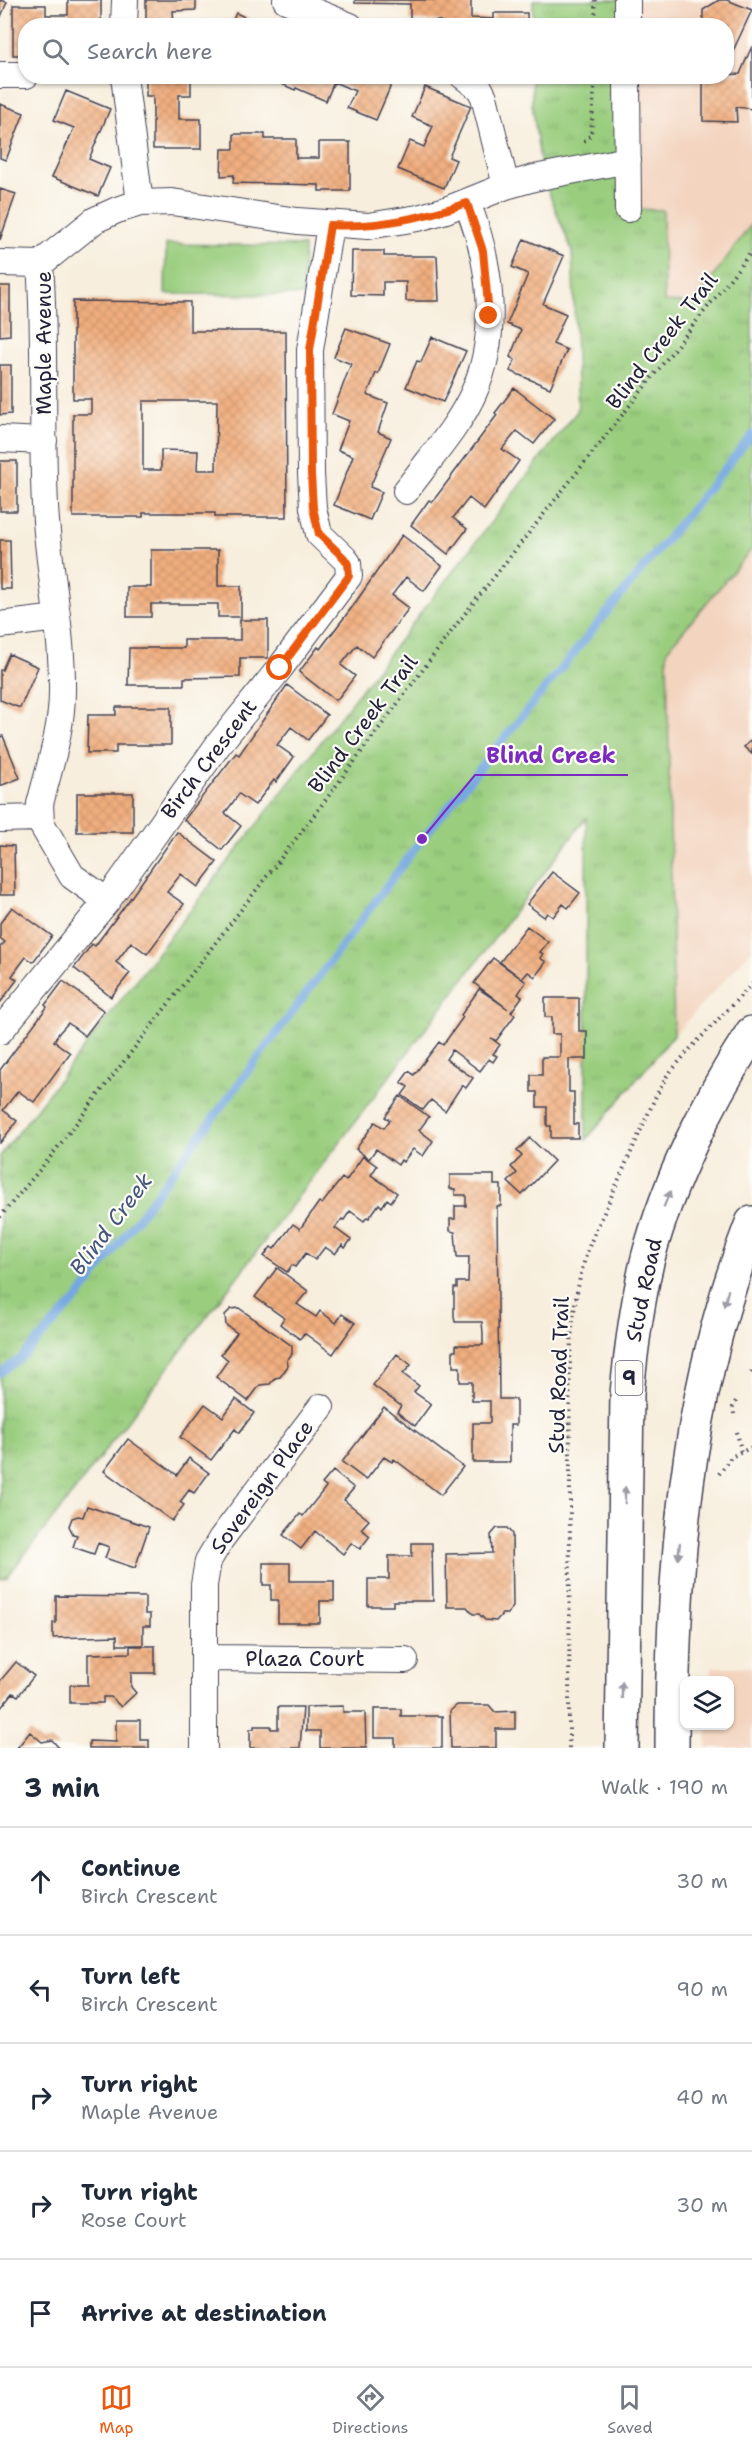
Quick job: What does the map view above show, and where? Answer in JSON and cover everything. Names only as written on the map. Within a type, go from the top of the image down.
[{"type":"highway","name":"Stud Road","points":[[622,1748],[627,1394],[631,1348],[639,1303],[651,1249],[679,1170],[735,1060],[752,1034]]},
{"type":"highway","points":[[672,1748],[677,1563],[693,1433],[727,1297],[752,1223]]},
{"type":"street","points":[[124,18],[125,0]]},
{"type":"street","points":[[286,0],[330,18]]},
{"type":"street","points":[[627,0],[627,18]]},
{"type":"street","points":[[0,75],[18,75]]},
{"type":"street","points":[[125,84],[140,203]]},
{"type":"street","points":[[473,84],[480,89],[484,97],[506,186]]},
{"type":"street","points":[[627,84],[628,209]]},
{"type":"street","name":"Maple Avenue","points":[[39,818],[40,804],[60,719],[62,694],[57,618],[46,521],[44,315],[40,264],[95,220],[140,203],[193,204],[330,225],[368,226],[418,218],[467,203],[506,186],[592,165],[628,160]]},
{"type":"street","points":[[406,491],[458,420],[482,369],[488,340],[488,292],[483,251],[467,203]]},
{"type":"street","name":"Birch Crescent","points":[[0,1031],[107,902],[212,754],[349,576],[348,564],[344,558],[319,534],[313,508],[311,474],[310,350],[330,225]]},
{"type":"street","points":[[0,263],[40,264]]},
{"type":"street","points":[[0,439],[44,441]]},
{"type":"street","points":[[0,625],[57,618]]},
{"type":"street","points":[[0,819],[39,818],[72,876],[107,902]]},
{"type":"street","name":"Sovereign Place","points":[[204,1748],[205,1577],[211,1554],[321,1407]]},
{"type":"street","name":"Plaza Court","points":[[204,1658],[405,1660]]},
{"type":"path","points":[[595,0],[596,18]]},
{"type":"path","points":[[573,144],[585,141],[591,135],[594,84]]},
{"type":"path","name":"Blind Creek Trail","points":[[0,1217],[48,1160],[318,810],[460,620],[752,251]]},
{"type":"path","name":"Stud Road Trail","points":[[569,1748],[570,1388],[576,1294],[582,1266],[651,1106],[667,1076],[752,984]]},
{"type":"path","points":[[734,1414],[733,1407],[736,1399]]},
{"type":"path","points":[[737,1432],[741,1451]]},
{"type":"path","points":[[717,1485],[724,1465],[741,1451],[752,1447]]},
{"type":"shaded area","points":[[627,0],[752,0],[752,223],[694,303],[663,302],[663,210],[628,209],[627,84],[734,84],[734,18],[627,18]]},
{"type":"shaded area","points":[[752,549],[752,950],[674,1035],[667,650]]},
{"type":"shaded area","points":[[711,1667],[752,1667],[752,1748],[706,1748],[707,1730],[734,1730],[734,1676],[710,1676]]},
{"type":"green space","points":[[533,0],[627,0],[627,18],[533,18]]},
{"type":"green space","points":[[532,84],[627,84],[629,209],[663,210],[664,302],[694,303],[752,223],[752,549],[667,650],[674,1035],[586,1140],[586,818],[73,1493],[7,1577],[0,1579],[0,1156],[578,410],[572,251],[542,176],[532,103]]},
{"type":"green space","points":[[166,244],[304,246],[303,295],[165,294]]},
{"type":"building","points":[[0,0],[7,2],[0,19]]},
{"type":"building","points":[[68,0],[101,0],[101,18],[18,18],[18,55],[13,55],[13,5],[46,5],[46,15],[68,15]]},
{"type":"building","points":[[146,0],[196,0],[196,10],[173,11],[173,18],[146,18]]},
{"type":"building","points":[[355,0],[471,0],[471,18],[410,18],[410,4],[355,3]]},
{"type":"building","points":[[719,0],[727,0],[752,10],[734,49],[734,18],[703,18],[703,10]]},
{"type":"building","points":[[236,13],[247,18],[234,18]]},
{"type":"building","points":[[494,13],[527,13],[527,18],[494,18]]},
{"type":"building","points":[[752,46],[752,109],[736,107],[737,122],[703,121],[703,84],[734,84],[734,74],[740,74]]},
{"type":"building","points":[[146,84],[191,84],[191,95],[179,95],[179,119],[201,119],[201,149],[153,149],[153,96],[146,96]]},
{"type":"building","points":[[282,84],[333,84],[326,101],[296,88],[295,90]]},
{"type":"building","points":[[339,84],[392,84],[376,120],[347,108],[355,91]]},
{"type":"building","points":[[425,87],[471,106],[449,157],[456,160],[444,188],[398,169],[410,141],[424,147],[433,126],[412,117]]},
{"type":"building","points":[[66,91],[110,109],[89,159],[110,168],[98,196],[52,177],[74,128],[54,120]]},
{"type":"building","points":[[0,104],[24,113],[6,160],[0,158]]},
{"type":"building","points":[[234,134],[265,134],[265,139],[296,139],[296,158],[319,158],[319,142],[350,142],[350,191],[319,191],[319,185],[233,183],[234,175],[221,176],[222,149],[234,149]]},
{"type":"building","points":[[0,189],[16,194],[0,240]]},
{"type":"building","points":[[524,239],[564,256],[543,304],[566,314],[553,344],[567,350],[550,388],[510,371],[515,360],[510,357],[521,330],[507,324],[528,274],[512,267]]},
{"type":"building","points":[[352,251],[384,251],[384,256],[437,256],[439,301],[406,301],[406,282],[383,282],[383,296],[351,295]]},
{"type":"building","points":[[0,286],[10,286],[10,335],[0,336]]},
{"type":"building","points":[[73,301],[190,302],[190,331],[286,331],[287,517],[215,517],[215,513],[143,513],[143,517],[73,517],[73,414],[91,414],[91,399],[73,399]],"holes":[[[143,401],[217,401],[216,470],[197,470],[198,451],[161,450],[161,470],[143,470]]]},
{"type":"building","points":[[346,328],[390,344],[367,395],[388,403],[378,432],[391,438],[370,487],[382,492],[370,520],[334,505],[353,456],[338,450],[349,421],[332,414],[351,364],[334,357]]},
{"type":"building","points":[[432,337],[466,351],[443,402],[406,387],[417,361],[421,362]]},
{"type":"building","points":[[0,365],[11,365],[11,414],[0,415]]},
{"type":"building","points":[[514,388],[554,419],[534,444],[517,431],[502,449],[519,461],[484,510],[469,498],[453,518],[467,529],[448,554],[411,525],[429,500],[432,502],[439,493],[497,415],[495,413]]},
{"type":"building","points":[[0,461],[17,461],[17,511],[0,511]]},
{"type":"building","points":[[402,535],[442,566],[424,591],[406,577],[392,595],[409,608],[372,657],[357,645],[348,656],[341,665],[355,676],[336,701],[299,672],[353,606]]},
{"type":"building","points":[[0,540],[10,540],[11,589],[0,589]]},
{"type":"building","points":[[151,550],[218,550],[218,586],[241,586],[241,617],[218,617],[218,604],[151,604],[151,617],[127,617],[127,587],[151,587]]},
{"type":"building","points":[[240,620],[268,620],[268,658],[240,658],[240,677],[184,678],[184,685],[128,685],[129,648],[184,648],[184,640],[240,640]]},
{"type":"building","points":[[9,654],[38,667],[20,708],[0,700],[0,670]]},
{"type":"building","points":[[287,685],[327,715],[308,740],[291,727],[277,745],[294,757],[255,805],[239,794],[225,813],[241,826],[222,850],[184,820],[236,753],[239,755]]},
{"type":"building","points":[[116,707],[171,707],[171,745],[116,745],[116,753],[87,753],[88,715],[116,715]]},
{"type":"building","points":[[3,736],[20,778],[0,786],[0,737]]},
{"type":"building","points":[[752,739],[752,754],[744,747]]},
{"type":"building","points":[[77,793],[133,793],[133,832],[77,832]]},
{"type":"building","points":[[177,832],[217,862],[198,887],[181,874],[167,892],[184,904],[147,954],[131,942],[116,962],[130,973],[111,997],[74,968],[92,944],[95,946]]},
{"type":"building","points":[[0,845],[14,846],[15,895],[0,895]]},
{"type":"building","points":[[552,872],[580,893],[568,908],[563,904],[553,917],[547,913],[544,917],[527,904]]},
{"type":"building","points":[[12,907],[52,936],[33,962],[26,957],[12,976],[17,980],[0,1003],[0,947],[5,942],[0,938],[0,923]]},
{"type":"building","points":[[527,926],[548,942],[540,952],[543,954],[540,958],[546,962],[535,977],[528,972],[522,979],[500,962]]},
{"type":"building","points":[[493,958],[526,982],[518,994],[522,997],[511,1012],[515,1015],[496,1041],[491,1038],[500,1045],[493,1054],[497,1056],[493,1062],[489,1059],[480,1071],[452,1050],[446,1059],[473,1078],[466,1088],[462,1085],[445,1111],[431,1100],[423,1110],[402,1095],[408,1087],[401,1082],[409,1071],[414,1075],[439,1042],[443,1045],[479,989],[508,1009],[474,983]]},
{"type":"building","points":[[63,981],[104,1011],[85,1036],[68,1023],[59,1033],[54,1041],[70,1053],[34,1102],[18,1091],[3,1110],[17,1121],[0,1143],[0,1070],[47,1007],[45,1005]]},
{"type":"building","points":[[545,998],[579,998],[579,1031],[587,1031],[587,1059],[569,1059],[569,1092],[574,1092],[574,1124],[578,1124],[578,1138],[551,1138],[551,1126],[547,1126],[547,1107],[537,1107],[537,1092],[531,1092],[531,1075],[542,1075],[542,1057],[560,1057],[560,1034],[552,1034],[552,1017],[545,1017]]},
{"type":"building","points":[[400,1096],[429,1117],[419,1130],[433,1141],[423,1156],[413,1149],[398,1165],[376,1149],[369,1159],[356,1149],[375,1122],[384,1128],[390,1120],[385,1117]]},
{"type":"building","points":[[530,1138],[554,1161],[522,1195],[508,1182],[517,1173],[511,1167],[522,1156],[517,1151]]},
{"type":"building","points":[[363,1156],[377,1166],[371,1175],[397,1193],[391,1202],[387,1199],[382,1207],[379,1204],[364,1221],[350,1211],[335,1228],[351,1240],[345,1248],[342,1245],[335,1254],[325,1247],[315,1260],[306,1253],[295,1267],[292,1265],[287,1272],[264,1256],[271,1247],[274,1249],[293,1224],[300,1229],[319,1202],[322,1204],[342,1178],[346,1181]]},
{"type":"building","points":[[450,1175],[494,1175],[494,1185],[501,1185],[501,1206],[497,1206],[499,1399],[516,1399],[516,1425],[510,1425],[510,1462],[473,1462],[473,1423],[490,1423],[490,1401],[472,1401],[472,1382],[460,1382],[460,1367],[453,1367],[453,1351],[456,1351],[456,1345],[483,1345],[483,1333],[482,1322],[455,1322],[454,1288],[457,1288],[457,1282],[468,1282],[469,1257],[457,1257],[455,1232],[450,1231],[450,1219],[455,1219],[455,1206],[466,1206],[466,1195],[455,1195],[455,1189],[450,1189]]},
{"type":"building","points":[[277,1268],[308,1291],[297,1304],[316,1317],[320,1311],[336,1323],[342,1314],[355,1323],[333,1354],[304,1333],[300,1339],[289,1331],[280,1324],[284,1318],[255,1297]]},
{"type":"building","points":[[239,1308],[292,1346],[292,1354],[287,1360],[288,1366],[280,1377],[275,1378],[270,1384],[260,1385],[248,1401],[216,1377],[228,1360],[221,1354],[237,1333],[226,1325],[225,1315],[231,1309]]},
{"type":"building","points":[[397,1354],[411,1365],[403,1374],[419,1386],[414,1392],[431,1404],[415,1426],[397,1412],[401,1406],[373,1385]]},
{"type":"building","points":[[236,1399],[254,1413],[239,1433],[235,1429],[211,1460],[180,1437],[205,1404],[223,1417]]},
{"type":"building","points":[[384,1407],[463,1467],[441,1495],[394,1459],[392,1462],[384,1457],[366,1480],[342,1462]]},
{"type":"building","points":[[128,1439],[177,1475],[189,1458],[209,1473],[194,1493],[189,1490],[180,1502],[184,1505],[172,1521],[104,1471]]},
{"type":"building","points":[[333,1471],[354,1488],[344,1500],[369,1520],[361,1529],[370,1536],[360,1549],[351,1543],[343,1554],[315,1531],[301,1549],[283,1535],[300,1514],[303,1516],[326,1487],[322,1484]]},
{"type":"building","points":[[87,1506],[149,1527],[135,1568],[105,1558],[109,1547],[98,1543],[94,1554],[73,1547],[77,1535],[73,1534],[69,1526],[72,1518],[83,1517]]},
{"type":"building","points":[[497,1528],[507,1528],[512,1534],[513,1607],[496,1621],[485,1620],[479,1614],[473,1614],[467,1607],[447,1607],[446,1554],[492,1553],[491,1535]]},
{"type":"building","points":[[412,1543],[432,1543],[433,1601],[393,1601],[393,1606],[368,1606],[368,1579],[389,1579],[389,1556],[412,1556]]},
{"type":"building","points":[[263,1563],[290,1563],[290,1581],[334,1581],[334,1601],[320,1601],[320,1623],[278,1623],[278,1600],[271,1600],[271,1585],[263,1585]]},
{"type":"building","points":[[56,1596],[145,1597],[145,1614],[150,1614],[150,1626],[143,1626],[143,1645],[117,1645],[117,1636],[53,1638],[53,1623],[56,1623]]},
{"type":"building","points":[[130,1646],[155,1646],[155,1673],[131,1673],[131,1687],[136,1693],[121,1707],[111,1697],[103,1697],[103,1703],[70,1703],[70,1685],[88,1685],[88,1654],[130,1653]]},
{"type":"building","points":[[16,1662],[34,1676],[18,1696],[13,1693],[0,1709],[0,1681]]},
{"type":"building","points":[[457,1705],[489,1705],[495,1712],[515,1711],[515,1729],[496,1729],[496,1748],[451,1748],[450,1711]]},
{"type":"building","points":[[343,1706],[343,1712],[365,1712],[366,1748],[320,1748],[320,1731],[306,1731],[306,1707]]},
{"type":"building","points":[[278,1707],[303,1707],[300,1748],[250,1748],[250,1729],[254,1729],[254,1726],[271,1726],[271,1729],[278,1729]]},
{"type":"building","points":[[374,1709],[401,1709],[401,1716],[442,1716],[442,1748],[395,1748],[395,1738],[374,1738]]},
{"type":"building","points":[[116,1720],[140,1720],[140,1740],[149,1740],[149,1748],[89,1748],[89,1741],[116,1742]]},
{"type":"building","points":[[30,1732],[42,1742],[52,1740],[59,1748],[17,1748]]},
{"type":"waterway","name":"Blind Creek","points":[[0,1373],[20,1359],[78,1298],[422,839],[752,435]]},
{"type":"place","name":"Blind Creek","points":[[422,839]]},
{"type":"route","points":[[280,668],[349,576],[348,564],[344,558],[319,534],[313,508],[309,439],[310,350],[330,225],[368,226],[392,223],[418,218],[467,203],[483,251],[489,316]]}]
